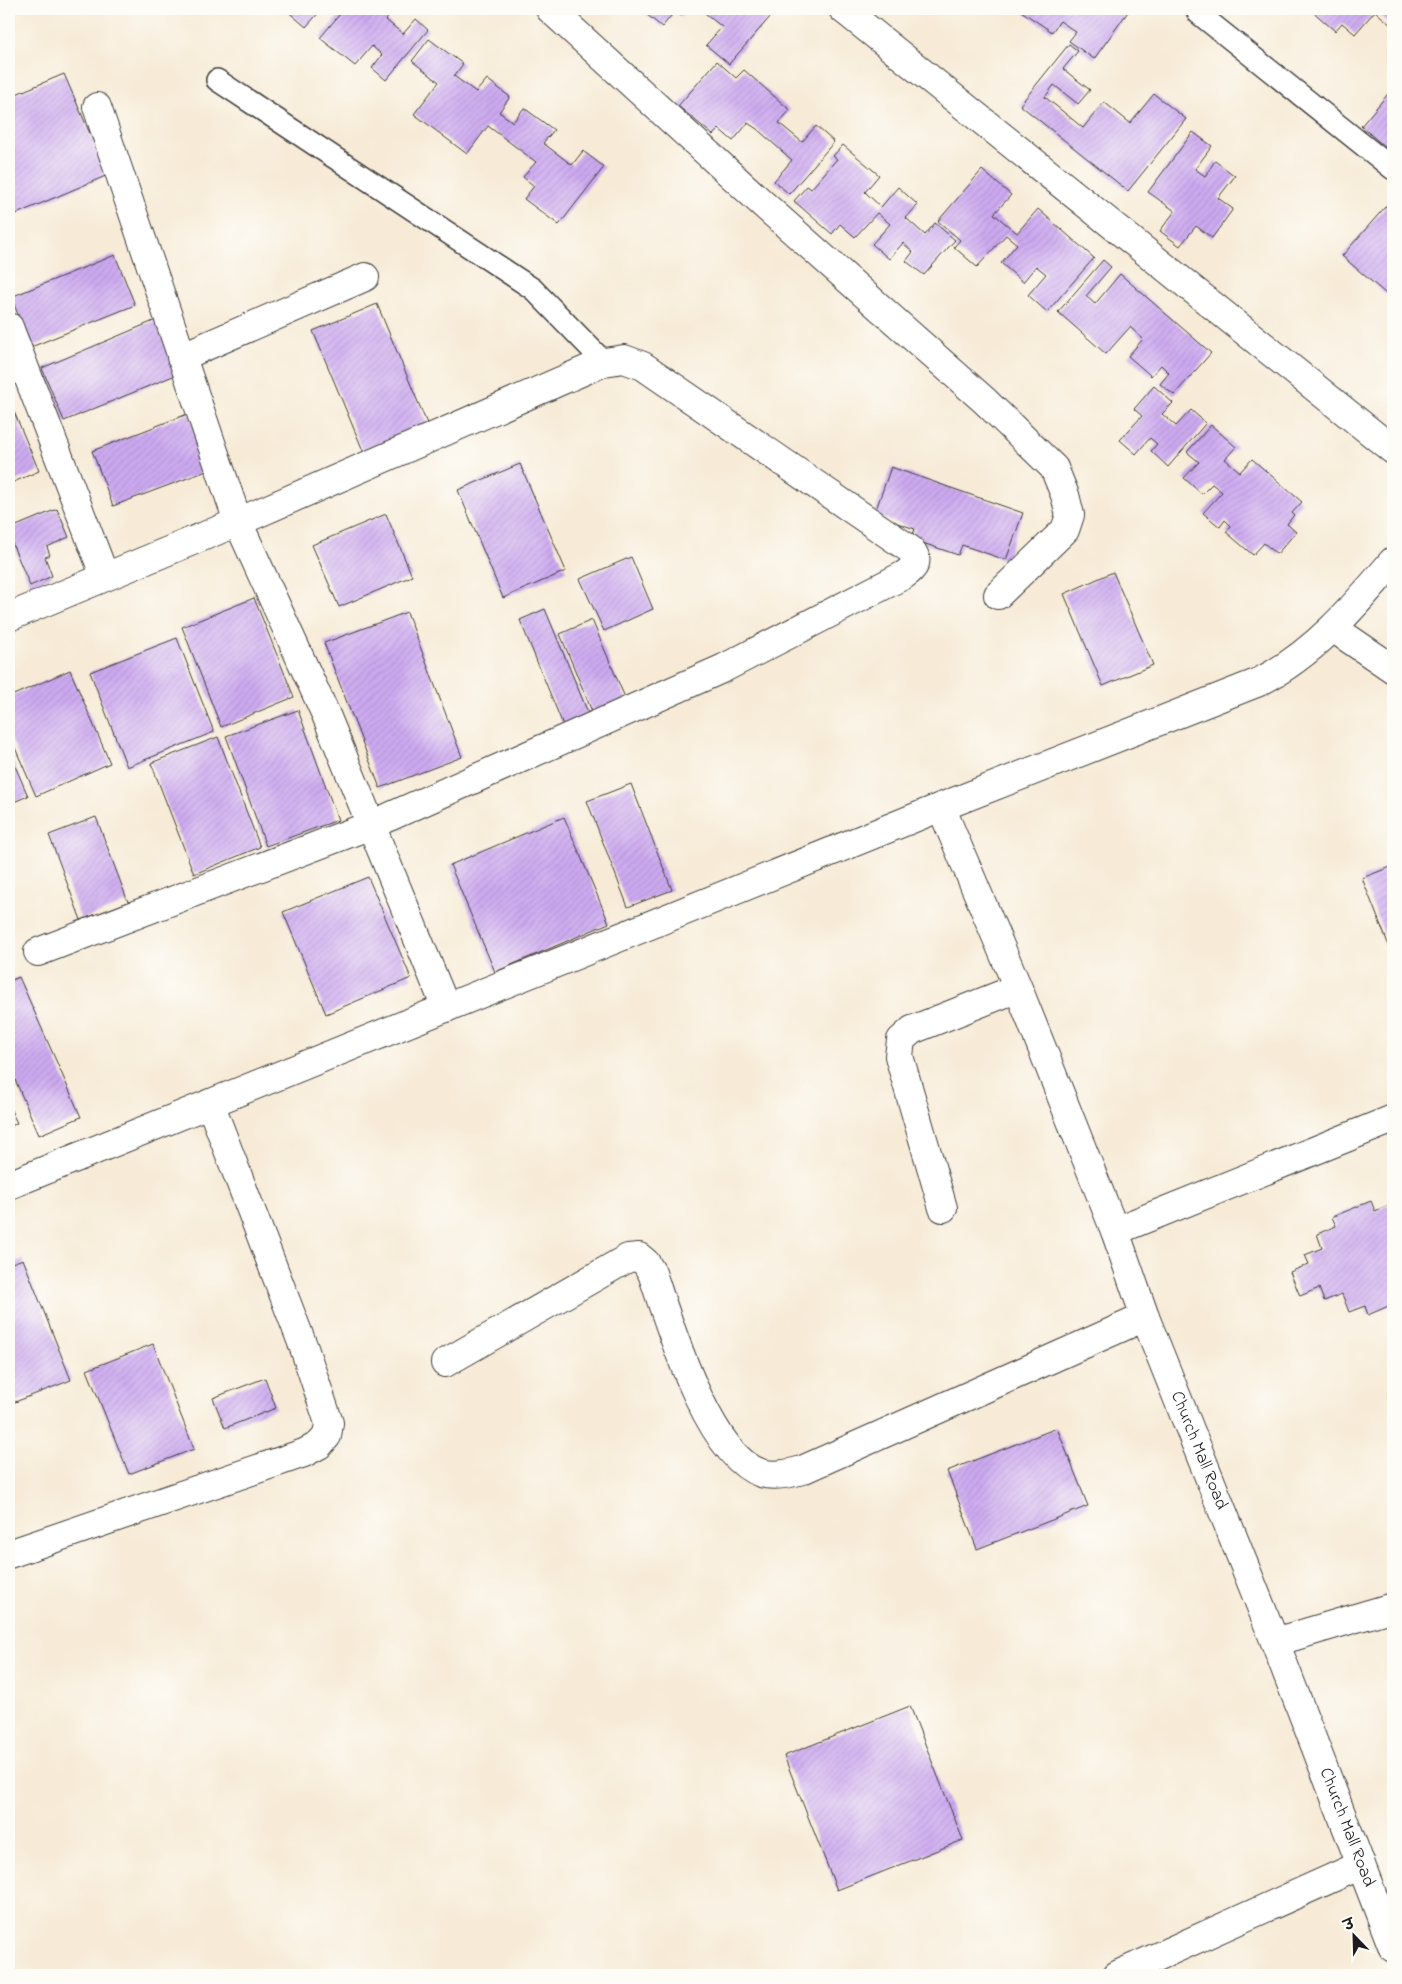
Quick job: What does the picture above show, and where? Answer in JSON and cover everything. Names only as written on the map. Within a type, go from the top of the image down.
[{"type":"street","points":[[550,9],[763,204],[985,401],[1054,468],[1065,495],[1070,515],[1064,530],[998,595]]},
{"type":"street","points":[[843,9],[1393,450]]},
{"type":"street","points":[[97,107],[238,522],[326,715],[446,1008]]},
{"type":"street","points":[[181,357],[365,277]]},
{"type":"street","points":[[9,326],[105,577]]},
{"type":"street","points":[[9,617],[238,522],[604,362],[624,359],[643,366],[911,550],[916,556],[916,562],[912,569],[904,575],[724,668],[370,825],[38,952]]},
{"type":"street","points":[[9,1184],[941,807],[1259,682],[1282,671],[1333,628],[1393,561]]},
{"type":"street","points":[[1333,628],[1393,669]]},
{"type":"street","name":"Church Mall Road","points":[[941,807],[1018,988],[1115,1231],[1145,1317],[1275,1642],[1393,1948]]},
{"type":"street","points":[[944,1208],[899,1056],[902,1040],[912,1030],[1018,988]]},
{"type":"street","points":[[9,1554],[304,1453],[319,1445],[327,1436],[329,1423],[304,1348],[210,1103]]},
{"type":"street","points":[[1115,1231],[1393,1119]]},
{"type":"street","points":[[445,1363],[628,1258],[639,1256],[652,1273],[679,1354],[697,1397],[731,1452],[760,1473],[775,1475],[802,1470],[1145,1317]]},
{"type":"street","points":[[1275,1642],[1393,1606]]},
{"type":"street","points":[[1117,1975],[1362,1866]]},
{"type":"lane","points":[[1198,13],[1393,169]]},
{"type":"lane","points":[[216,80],[533,289],[604,362]]},
{"type":"building","points":[[285,9],[322,9],[306,27]]},
{"type":"building","points":[[333,9],[392,9],[394,10],[386,20],[403,34],[416,19],[428,30],[386,80],[372,68],[382,55],[372,46],[355,66],[320,38],[340,14]]},
{"type":"building","points":[[640,9],[687,9],[681,16],[675,11],[662,27]]},
{"type":"building","points":[[700,9],[762,9],[771,16],[729,64],[706,45],[722,27]]},
{"type":"building","points":[[1018,9],[1089,9],[1093,11],[1095,9],[1130,9],[1094,59],[1069,41],[1076,32],[1060,21],[1052,32]]},
{"type":"building","points":[[1310,9],[1393,9],[1393,27],[1375,11],[1355,34],[1342,23],[1335,31]]},
{"type":"building","points":[[429,39],[463,64],[454,76],[476,92],[487,79],[510,97],[499,112],[513,122],[524,108],[554,130],[543,143],[572,165],[583,151],[604,167],[559,225],[524,199],[534,186],[523,177],[536,162],[488,126],[467,154],[414,114],[439,82],[412,61]]},
{"type":"building","points":[[1069,44],[1078,51],[1063,69],[1090,90],[1078,104],[1054,85],[1045,97],[1083,128],[1104,102],[1130,123],[1154,94],[1186,119],[1128,191],[1020,105]]},
{"type":"building","points":[[717,61],[736,78],[744,70],[790,110],[779,123],[802,142],[816,126],[834,142],[789,194],[774,181],[792,160],[757,129],[748,123],[733,141],[719,129],[713,135],[678,106]]},
{"type":"building","points":[[64,74],[108,175],[9,217],[9,97]]},
{"type":"building","points":[[1393,88],[1393,154],[1361,126]]},
{"type":"building","points":[[1193,132],[1212,146],[1195,169],[1205,176],[1215,161],[1235,176],[1218,198],[1233,209],[1212,238],[1196,226],[1180,246],[1160,231],[1175,211],[1148,192]]},
{"type":"building","points":[[843,145],[879,175],[865,192],[881,207],[898,187],[918,205],[906,218],[925,235],[935,223],[955,240],[924,275],[906,261],[913,252],[903,243],[889,259],[872,244],[890,224],[877,213],[855,237],[840,224],[832,234],[794,201],[807,186],[811,189],[837,159],[833,156]]},
{"type":"building","points":[[982,170],[1011,195],[994,214],[1017,233],[1038,209],[1094,258],[1047,312],[1028,295],[1046,274],[1036,266],[1023,282],[1001,263],[1017,244],[1006,235],[977,267],[954,247],[960,240],[938,221]]},
{"type":"building","points":[[1393,198],[1393,300],[1342,256]]},
{"type":"building","points":[[115,255],[135,305],[31,347],[11,297]]},
{"type":"building","points":[[1103,260],[1111,267],[1086,296],[1095,304],[1120,274],[1211,353],[1174,395],[1160,384],[1169,373],[1161,365],[1151,376],[1128,356],[1143,339],[1130,327],[1106,354],[1058,312]]},
{"type":"building","points":[[377,304],[428,426],[364,453],[313,331]]},
{"type":"building","points":[[156,320],[178,374],[64,421],[42,368]]},
{"type":"building","points":[[1154,386],[1173,403],[1162,414],[1176,426],[1191,410],[1206,423],[1168,467],[1151,451],[1157,444],[1150,438],[1136,454],[1120,440],[1142,416],[1134,409]]},
{"type":"building","points":[[9,400],[39,471],[9,484]]},
{"type":"building","points":[[190,413],[212,469],[113,506],[92,451]]},
{"type":"building","points":[[1211,425],[1236,447],[1225,459],[1240,472],[1252,459],[1302,502],[1292,513],[1294,515],[1287,524],[1296,532],[1277,554],[1264,543],[1253,555],[1226,532],[1231,526],[1225,520],[1220,527],[1203,513],[1222,492],[1212,484],[1202,494],[1184,478],[1199,462],[1187,452]]},
{"type":"building","points":[[520,464],[566,571],[503,598],[458,490]]},
{"type":"building","points":[[891,467],[1023,513],[1006,560],[962,545],[958,555],[911,539],[915,529],[874,515]]},
{"type":"building","points":[[57,509],[69,537],[47,547],[50,555],[45,557],[52,576],[30,586],[9,536],[9,529]]},
{"type":"building","points":[[386,514],[412,576],[339,607],[312,545]]},
{"type":"building","points":[[631,557],[653,609],[604,631],[580,579]]},
{"type":"building","points":[[1113,572],[1153,665],[1103,686],[1064,594]]},
{"type":"building","points":[[254,598],[294,697],[221,727],[182,627]]},
{"type":"building","points":[[545,609],[589,715],[563,725],[520,620]]},
{"type":"building","points":[[407,612],[462,757],[380,788],[324,643]]},
{"type":"building","points":[[592,620],[629,707],[596,721],[560,634]]},
{"type":"building","points":[[177,638],[214,732],[127,767],[90,672]]},
{"type":"building","points":[[70,670],[110,763],[36,796],[9,734],[9,697]]},
{"type":"building","points":[[298,710],[338,820],[266,846],[226,736]]},
{"type":"building","points":[[218,737],[260,847],[194,874],[151,763]]},
{"type":"building","points":[[9,752],[28,796],[9,804]]},
{"type":"building","points":[[631,784],[672,890],[628,907],[587,801]]},
{"type":"building","points":[[96,817],[128,902],[81,920],[49,835]]},
{"type":"building","points":[[564,817],[609,923],[495,972],[450,865]]},
{"type":"building","points":[[1393,866],[1393,956],[1362,878]]},
{"type":"building","points":[[368,877],[411,978],[326,1014],[283,912]]},
{"type":"building","points":[[19,977],[81,1117],[39,1135],[9,1066],[9,981]]},
{"type":"building","points":[[9,1106],[17,1123],[9,1127]]},
{"type":"building","points":[[1371,1201],[1375,1211],[1393,1203],[1393,1304],[1368,1315],[1365,1306],[1349,1312],[1342,1294],[1324,1301],[1319,1288],[1300,1296],[1290,1272],[1309,1264],[1305,1255],[1322,1248],[1317,1234],[1336,1226],[1332,1217]]},
{"type":"building","points":[[23,1259],[71,1380],[10,1404],[9,1264]]},
{"type":"building","points":[[153,1344],[194,1449],[129,1474],[87,1370]]},
{"type":"building","points":[[265,1378],[276,1408],[225,1428],[213,1398]]},
{"type":"building","points":[[1057,1428],[1088,1506],[977,1549],[947,1471]]},
{"type":"building","points":[[910,1706],[963,1840],[837,1890],[784,1756]]}]
